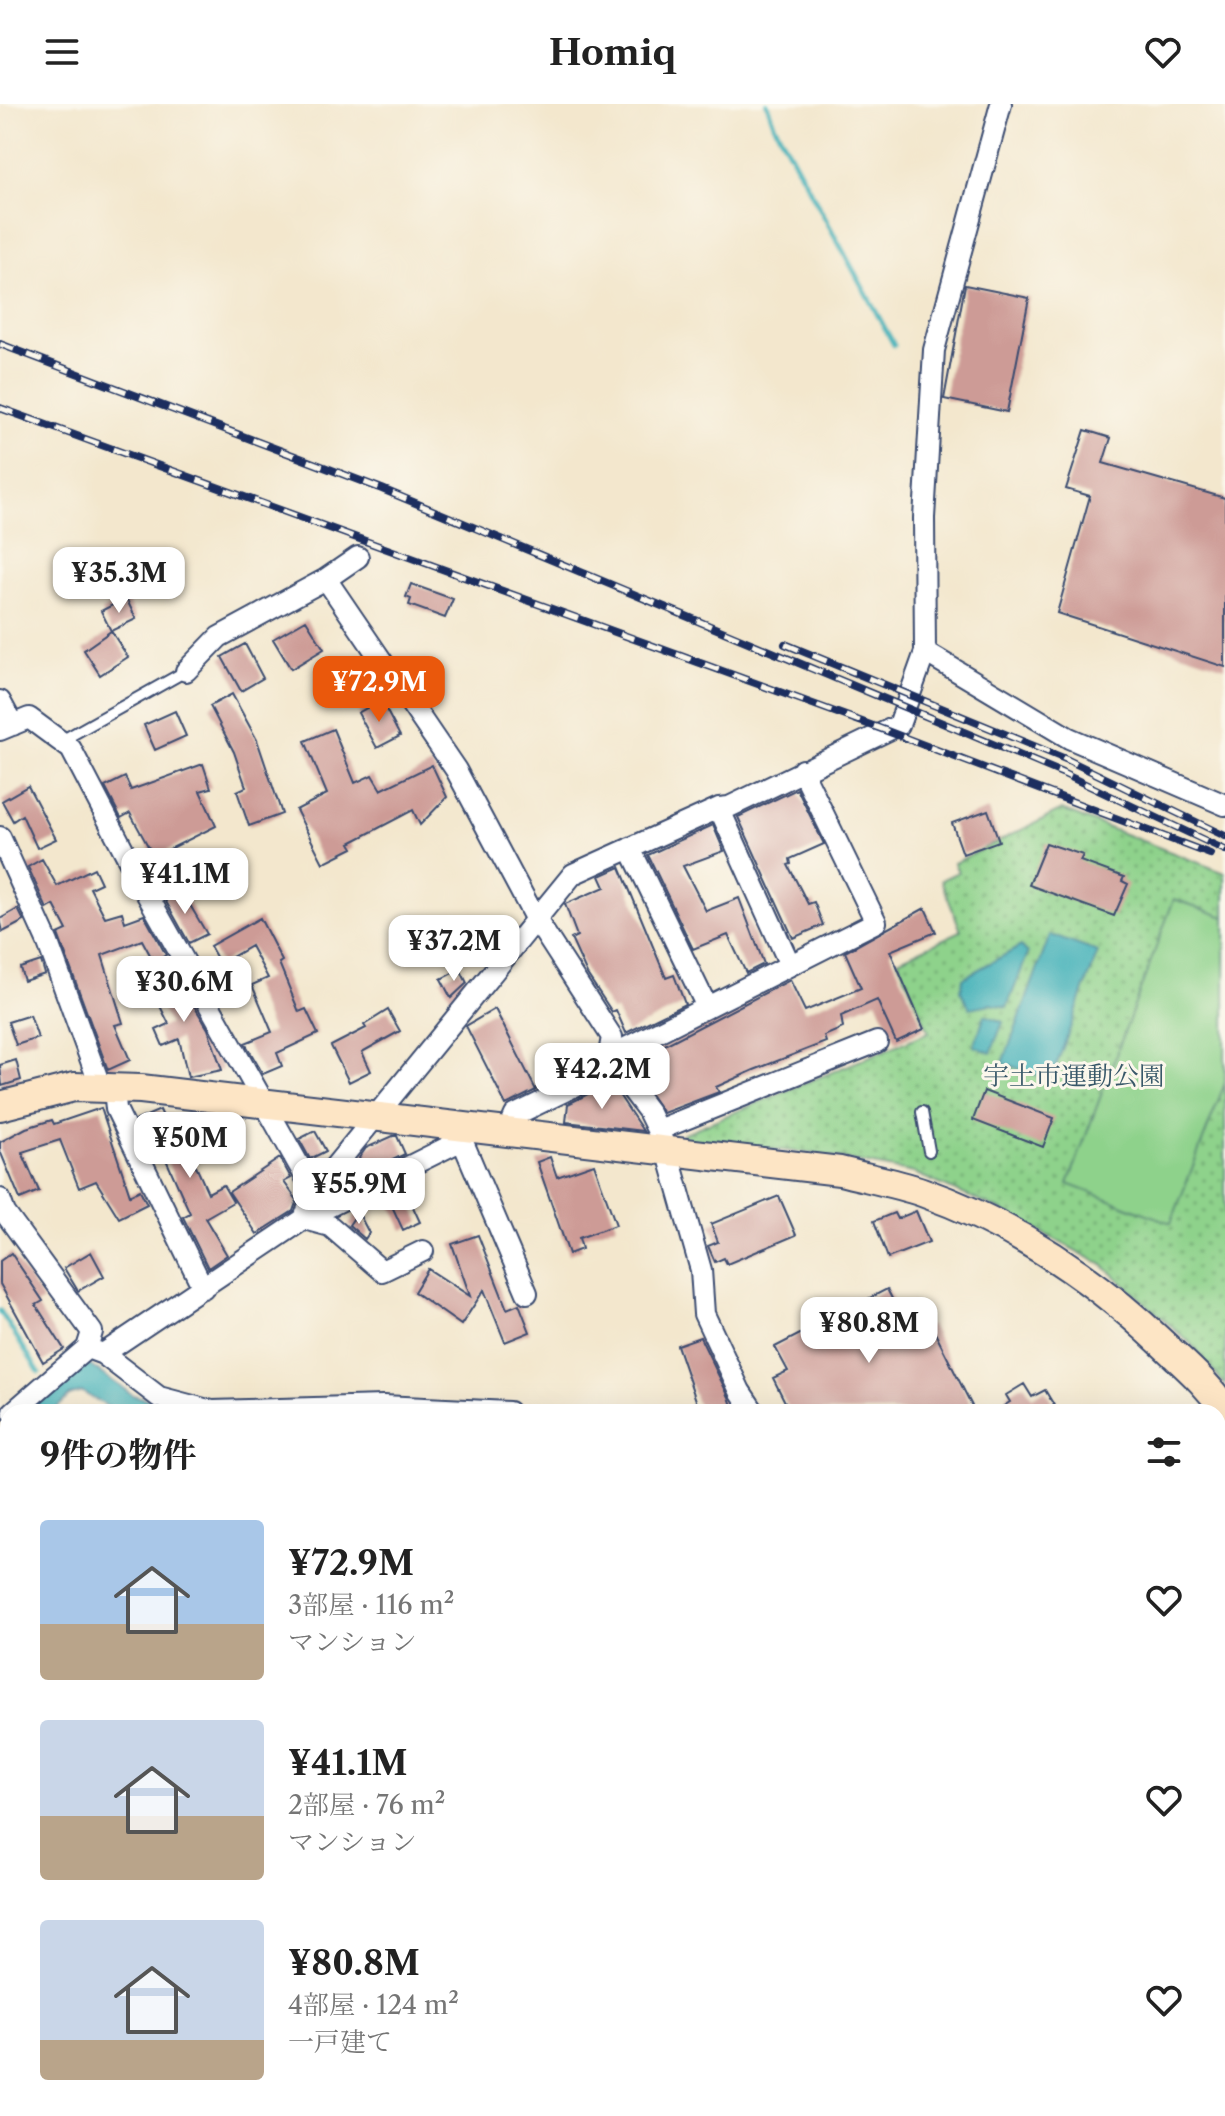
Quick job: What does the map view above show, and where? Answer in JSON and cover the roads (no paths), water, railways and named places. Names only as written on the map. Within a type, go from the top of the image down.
[{"type":"street","points":[[304,1219],[314,1192],[378,1118],[573,874],[719,808],[729,807],[899,725],[925,652],[924,518],[934,350],[1001,104]]},
{"type":"street","points":[[186,671],[219,637],[326,579],[358,557]]},
{"type":"street","points":[[326,579],[456,770],[535,918],[612,1037],[607,1064]]},
{"type":"street","points":[[925,652],[1069,738],[1225,805]]},
{"type":"street","points":[[0,701],[6,728],[29,718],[71,749],[145,891],[314,1192]]},
{"type":"street","points":[[507,1133],[515,1115],[707,1007],[876,922],[802,770]]},
{"type":"street","points":[[719,808],[790,965]]},
{"type":"street","points":[[0,837],[48,943],[116,1109],[203,1288]]},
{"type":"street","points":[[630,848],[707,1007]]},
{"type":"street","points":[[663,1140],[877,1042]]},
{"type":"street","points":[[607,1064],[623,1078],[663,1140],[701,1270],[704,1314],[749,1404]]},
{"type":"street","points":[[0,1106],[74,1087],[108,1088],[264,1103],[378,1118],[463,1134],[663,1140],[840,1171],[922,1192],[991,1222],[1065,1264],[1099,1287],[1206,1382],[1221,1404]]},
{"type":"street","points":[[25,1404],[95,1351],[203,1288],[304,1219],[463,1134]]},
{"type":"street","points":[[463,1134],[527,1293]]},
{"type":"street","points":[[0,1199],[5,1213],[92,1332],[95,1351],[159,1397],[186,1404]]},
{"type":"street","points":[[304,1219],[330,1226],[382,1271],[423,1251]]},
{"type":"lane","points":[[61,741],[186,671]]},
{"type":"lane","points":[[922,1112],[929,1151]]},
{"type":"water","points":[[1050,935],[1098,952],[1051,1080],[1003,1063]]},
{"type":"water","points":[[1021,946],[1028,953],[1007,1007],[991,1004],[970,1008],[961,991],[963,978]]},
{"type":"water","points":[[985,1015],[1003,1022],[991,1053],[974,1046]]},
{"type":"water","points":[[85,1362],[133,1395],[164,1404],[103,1404],[82,1392],[69,1396],[61,1404],[32,1404]]},
{"type":"waterway","points":[[767,104],[774,124],[894,345]]},
{"type":"waterway","points":[[0,1311],[39,1372]]},
{"type":"railway","points":[[0,344],[382,489],[1062,773],[1225,850]]},
{"type":"railway","points":[[0,408],[887,731],[1210,854]]},
{"type":"railway","points":[[785,644],[1068,760],[1225,836]]},
{"type":"park label","name":"宇土市運動公園","points":[[1074,1076]]}]
